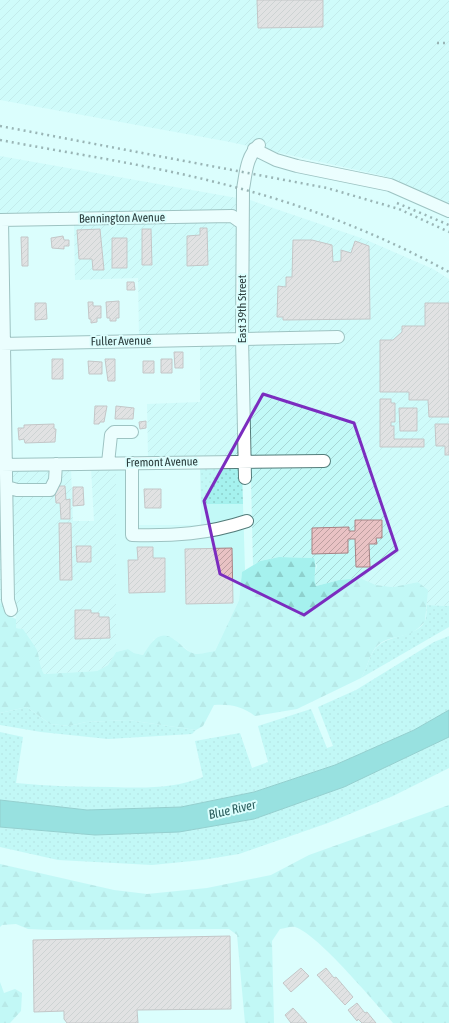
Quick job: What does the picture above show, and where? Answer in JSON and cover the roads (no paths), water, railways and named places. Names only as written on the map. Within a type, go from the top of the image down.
[{"type":"street","name":"East 39th Street","points":[[245,478],[242,338],[243,189],[246,166],[257,147],[276,160],[297,166],[390,185],[449,211]]},
{"type":"street","name":"Bennington Avenue","points":[[1,220],[232,216],[242,222]]},
{"type":"street","points":[[1,220],[3,465],[7,487],[8,600],[11,610]]},
{"type":"street","name":"Fuller Avenue","points":[[2,344],[338,337]]},
{"type":"street","points":[[108,463],[111,435],[114,432],[132,432]]},
{"type":"street","name":"Fremont Avenue","points":[[3,465],[324,461]]},
{"type":"street","points":[[132,463],[132,535],[164,536],[200,534],[247,521]]},
{"type":"street","points":[[7,487],[17,490],[50,490],[55,480],[56,464]]},
{"type":"water","name":"Blue River","points":[[449,710],[449,737],[344,787],[254,819],[179,832],[95,835],[0,827],[0,800],[87,810],[181,807],[254,792],[335,765],[414,730]]},
{"type":"railway","points":[[437,43],[449,43]]},
{"type":"railway","points":[[0,126],[327,188],[399,209],[449,232]]},
{"type":"railway","points":[[0,140],[168,171],[252,192],[311,210],[367,232],[449,272]]},
{"type":"railway","points":[[397,203],[449,225]]}]
